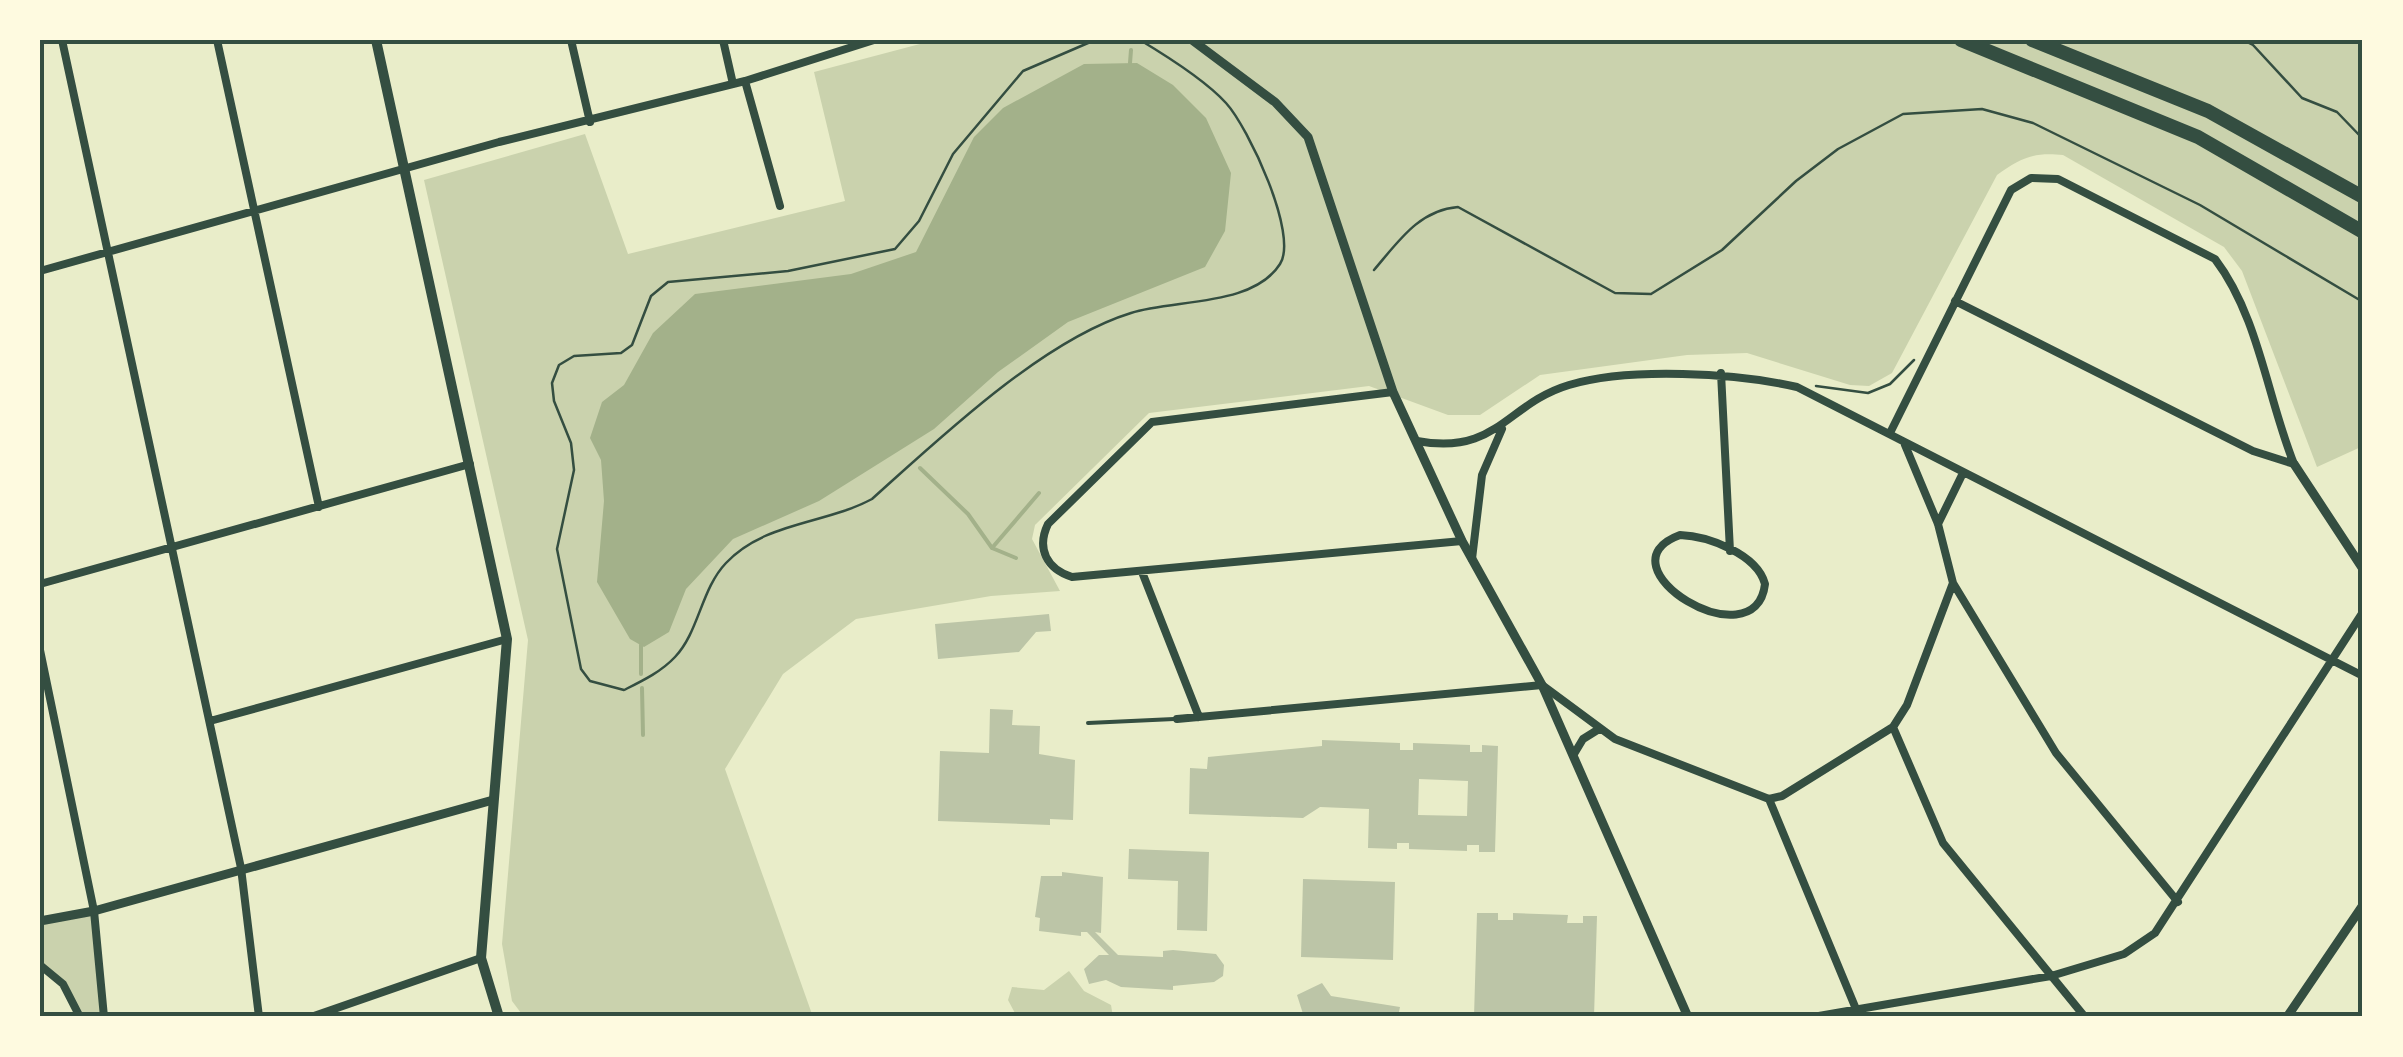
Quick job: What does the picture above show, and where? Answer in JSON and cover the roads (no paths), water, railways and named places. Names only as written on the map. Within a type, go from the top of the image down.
[{"type":"highway","points":[[1961,40],[2198,137],[2363,232]]},
{"type":"highway","points":[[2032,40],[2208,111],[2363,197]]},
{"type":"main road","points":[[376,40],[507,639],[481,958],[499,1017]]},
{"type":"street","points":[[62,40],[241,868],[258,1017]]},
{"type":"street","points":[[217,40],[318,507]]},
{"type":"street","points":[[571,40],[590,122]]},
{"type":"street","points":[[723,40],[732,84]]},
{"type":"street","points":[[40,271],[406,169],[745,81],[874,40]]},
{"type":"street","points":[[1192,40],[1275,102],[1308,137],[1393,392],[1472,560],[1542,684],[1688,1017]]},
{"type":"street","points":[[745,81],[780,206]]},
{"type":"street","points":[[1890,433],[2012,190],[2031,178],[2058,178],[2216,260],[2232,281],[2244,311],[2294,464],[2363,569]]},
{"type":"street","points":[[1955,301],[2254,452],[2294,464]]},
{"type":"street","points":[[1417,441],[1482,439],[1525,407],[1574,384],[1720,373],[1797,387],[2363,676]]},
{"type":"street","points":[[1720,373],[1730,551]]},
{"type":"street","points":[[1393,392],[1152,422],[1044,531],[1045,556],[1053,568],[1072,576],[1462,540]]},
{"type":"street","points":[[1472,560],[1482,475],[1504,426]]},
{"type":"street","points":[[1906,445],[1938,524],[1952,583],[2056,753],[2178,902]]},
{"type":"street","points":[[40,584],[470,464]]},
{"type":"street","points":[[1938,524],[1962,474]]},
{"type":"street","points":[[1680,535],[1694,536],[1730,551],[1758,568],[1765,584],[1759,605],[1744,616],[1728,616],[1667,590],[1656,573],[1660,548],[1680,535]]},
{"type":"street","points":[[1142,572],[1200,716]]},
{"type":"street","points":[[1176,719],[1542,684],[1599,730],[1768,799],[1782,796],[1893,727],[1907,705],[1952,583]]},
{"type":"street","points":[[1813,1017],[2051,976],[2124,954],[2154,932],[2178,902],[2363,612]]},
{"type":"street","points":[[210,721],[507,639]]},
{"type":"street","points":[[40,650],[94,911],[104,1017]]},
{"type":"street","points":[[1893,727],[1943,843],[2085,1017]]},
{"type":"street","points":[[1574,754],[1584,739],[1599,730]]},
{"type":"street","points":[[1768,799],[1856,1010]]},
{"type":"street","points":[[40,921],[94,911],[493,800]]},
{"type":"street","points":[[2288,1017],[2363,905]]},
{"type":"street","points":[[310,1017],[481,958]]},
{"type":"street","points":[[40,965],[63,984],[80,1017]]},
{"type":"lane","points":[[1088,723],[1176,719]]},
{"type":"waterway","points":[[1130,63],[1131,50]]},
{"type":"waterway","points":[[920,468],[968,514],[992,548],[1039,493]]},
{"type":"waterway","points":[[992,548],[1016,558]]},
{"type":"waterway","points":[[641,645],[641,674]]},
{"type":"waterway","points":[[642,688],[643,735]]}]
